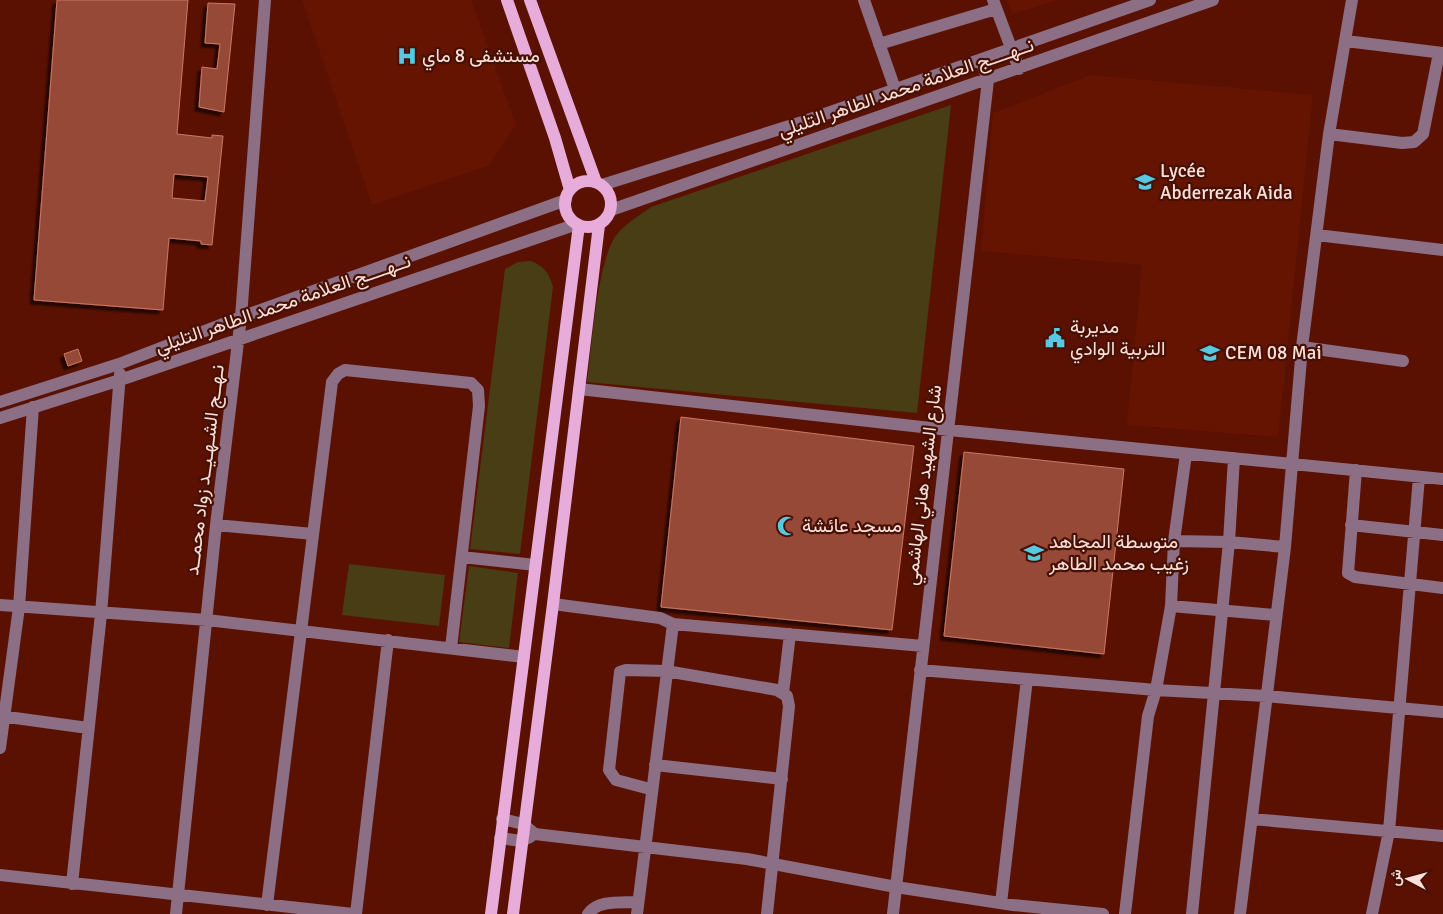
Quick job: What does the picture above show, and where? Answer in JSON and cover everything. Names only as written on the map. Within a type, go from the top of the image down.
[{"type":"main road","points":[[507,0],[556,138],[568,195],[567,214],[578,224],[589,227],[599,224],[606,219],[611,210],[610,196],[599,184],[530,0]]},
{"type":"main road","points":[[568,195],[582,182],[599,184]]},
{"type":"main road","points":[[491,914],[578,224]]},
{"type":"main road","points":[[512,914],[553,604],[599,224]]},
{"type":"street","name":"نـهــج الشـهـيــد زواد محمــد","points":[[176,914],[216,525],[239,340],[265,0]]},
{"type":"street","points":[[864,0],[895,89]]},
{"type":"street","name":"نــهــــج العلامة محمد الطاهر التليلي","points":[[599,184],[802,122],[1011,51],[1150,0]]},
{"type":"street","name":"نــهــــج العلامة محمد الطاهر التليلي","points":[[611,210],[1213,0]]},
{"type":"street","points":[[1240,914],[1285,547],[1302,347],[1329,134],[1352,0]]},
{"type":"street","points":[[879,44],[994,5],[1019,69]]},
{"type":"street","points":[[1329,134],[1402,143],[1414,142],[1423,134],[1441,53],[1346,41]]},
{"type":"street","name":"شارع الشهيد هاني الهاشمي","points":[[893,914],[988,80],[981,61]]},
{"type":"street","name":"نــهــــج العلامة محمد الطاهر التليلي","points":[[0,402],[120,364],[241,316],[568,195]]},
{"type":"street","name":"نــهــــج العلامة محمد الطاهر التليلي","points":[[0,418],[120,380],[578,224]]},
{"type":"street","points":[[1317,235],[1443,250]]},
{"type":"street","points":[[1302,347],[1403,361]]},
{"type":"street","points":[[72,884],[101,614],[120,364]]},
{"type":"street","points":[[267,905],[332,382],[338,374],[351,369],[472,383],[478,390],[479,406],[451,648]]},
{"type":"street","points":[[580,389],[948,430],[1443,479]]},
{"type":"street","points":[[0,748],[2,716],[18,607],[33,407]]},
{"type":"street","points":[[1125,914],[1148,716],[1156,690],[1171,606],[1174,540],[1186,454]]},
{"type":"street","points":[[1192,914],[1229,542],[1234,458]]},
{"type":"street","points":[[1356,470],[1348,573],[1355,577],[1443,588]]},
{"type":"street","points":[[1372,914],[1389,831],[1408,584],[1419,477]]},
{"type":"street","points":[[216,525],[313,534]]},
{"type":"street","points":[[1351,525],[1443,535]]},
{"type":"street","points":[[1174,540],[1285,547]]},
{"type":"street","points":[[462,556],[536,565]]},
{"type":"street","points":[[553,604],[660,618],[673,624],[923,646]]},
{"type":"street","points":[[0,605],[101,614],[207,620],[524,657]]},
{"type":"street","points":[[1171,606],[1276,615]]},
{"type":"street","points":[[588,914],[591,909],[604,904],[637,908],[646,848],[650,790],[655,765],[673,624]]},
{"type":"street","points":[[783,693],[790,634]]},
{"type":"street","points":[[0,875],[267,905],[286,910],[354,914],[388,640]]},
{"type":"street","points":[[650,790],[616,780],[610,774],[618,677],[620,672],[626,670],[666,672],[777,690],[786,696],[789,706],[767,914]]},
{"type":"street","points":[[920,670],[1156,690],[1266,696],[1443,712]]},
{"type":"street","points":[[1009,907],[1027,679]]},
{"type":"street","points":[[2,716],[88,728]]},
{"type":"street","points":[[655,765],[782,779]]},
{"type":"street","points":[[502,819],[523,824],[535,834],[773,863],[1009,907],[1103,914]]},
{"type":"street","points":[[1252,819],[1443,836]]},
{"type":"street","points":[[500,838],[521,842],[535,834]]},
{"type":"shaded area","points":[[302,0],[471,0],[516,125],[488,166],[372,205]]},
{"type":"shaded area","points":[[1007,0],[1058,0],[1012,14]]},
{"type":"shaded area","name":"Lycée Abderrezak Aida","points":[[1090,75],[1313,95],[1278,437],[1127,425],[1142,265],[981,251],[993,113]]},
{"type":"shaded area","points":[[951,105],[917,413],[587,382],[596,303],[605,261],[618,233],[634,219],[651,207]]},
{"type":"shaded area","points":[[531,261],[546,271],[553,287],[520,554],[470,549],[505,269],[518,262]]},
{"type":"shaded area","points":[[349,564],[445,575],[439,626],[342,615]]},
{"type":"shaded area","points":[[469,566],[518,573],[509,648],[459,642]]},
{"type":"building","points":[[57,0],[188,0],[177,134],[212,138],[212,135],[223,136],[212,245],[201,244],[201,241],[169,238],[163,310],[34,300]],"holes":[[[174,174],[208,177],[205,201],[172,198]]]},
{"type":"building","points":[[208,3],[235,4],[224,112],[199,107],[202,67],[217,69],[220,44],[205,43]]},
{"type":"building","points":[[78,349],[82,361],[68,366],[64,354]]},
{"type":"building","name":"مسجد عائشة","points":[[681,417],[914,446],[892,630],[661,607]]},
{"type":"building","name":"متوسطة المجاهد زغيب محمد الطاهر","points":[[964,452],[1124,469],[1104,654],[944,636]]},
{"type":"place","name":"مستشفى 8 ماي","points":[[407,56]]},
{"type":"place","name":"Lycée Abderrezak Aida","points":[[1145,182]]},
{"type":"place","name":"مديربة التربية الوادي","points":[[1055,338]]},
{"type":"place","name":"CEM 08 Mai","points":[[1210,353]]},
{"type":"place","name":"مسجد عائشة","points":[[787,526]]},
{"type":"place","name":"متوسطة المجاهد زغيب محمد الطاهر","points":[[1034,553]]}]
